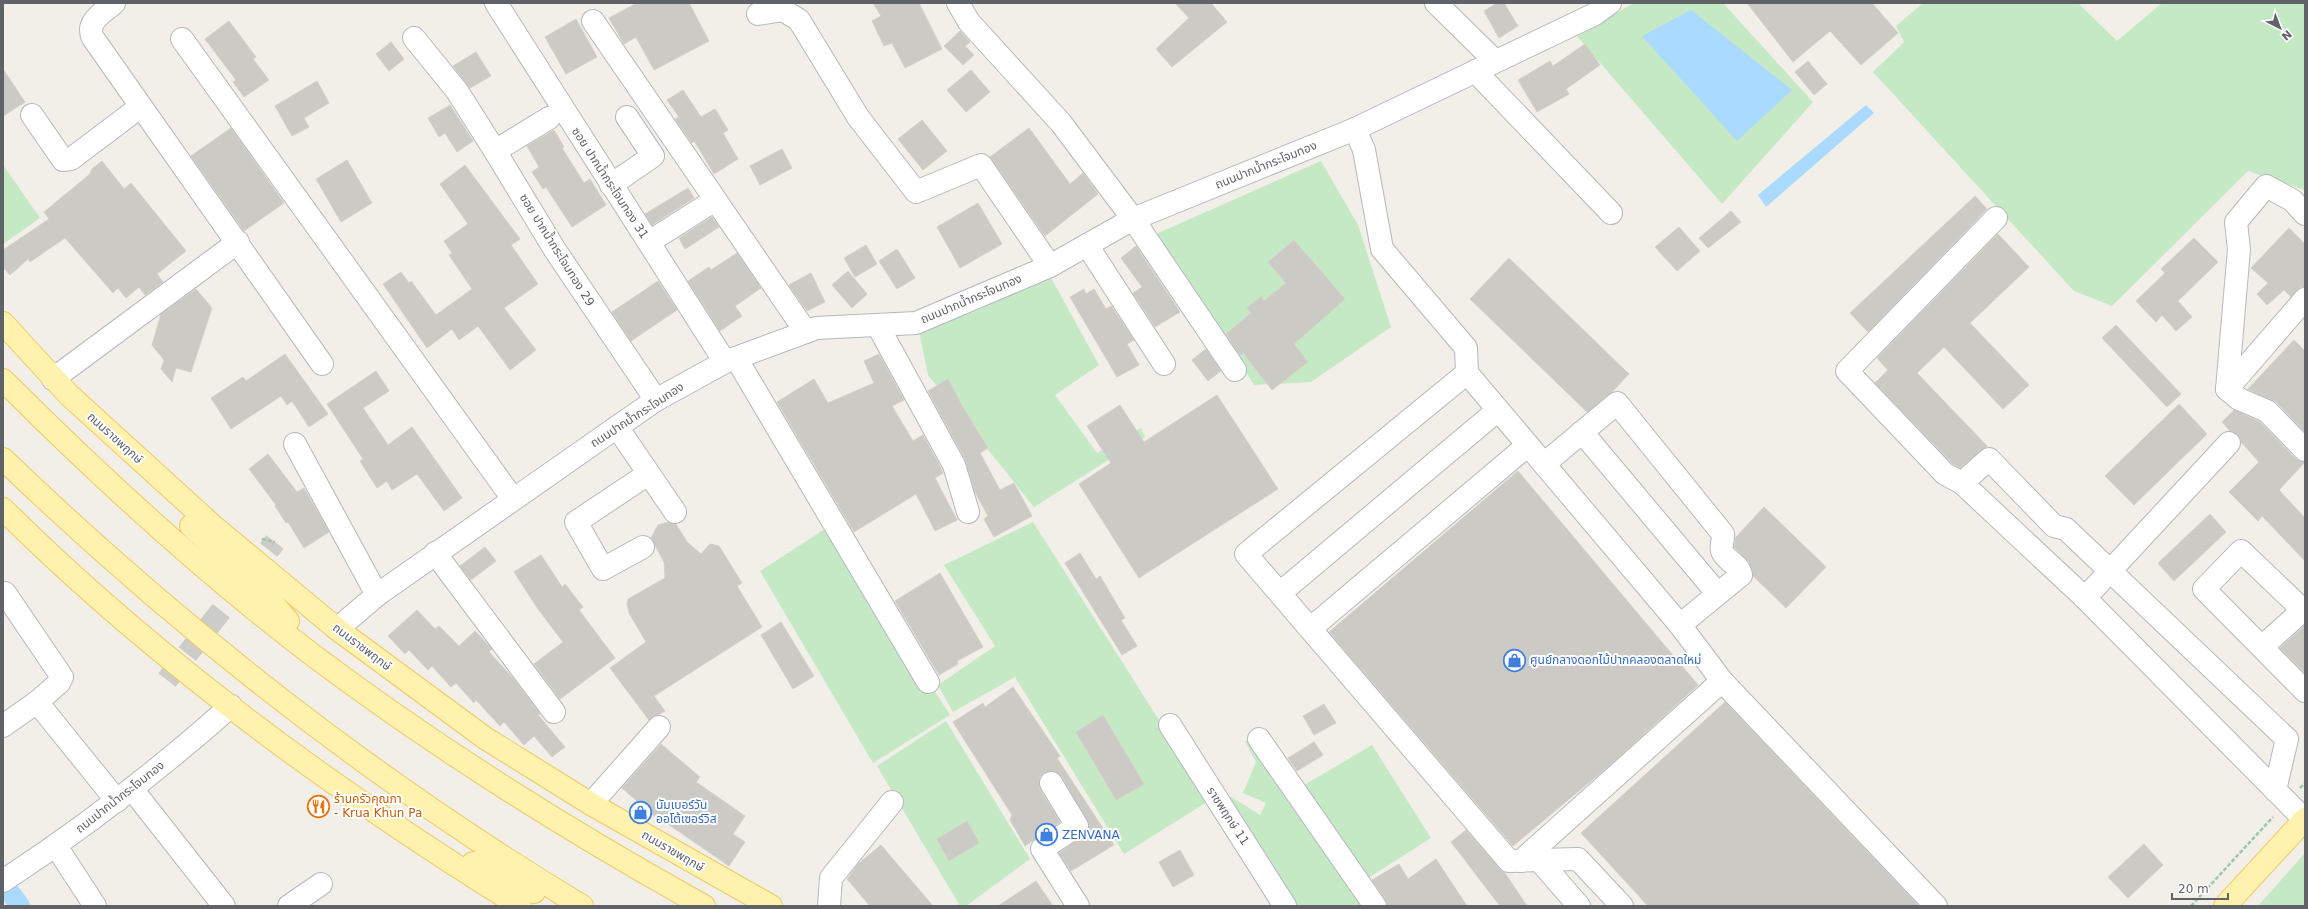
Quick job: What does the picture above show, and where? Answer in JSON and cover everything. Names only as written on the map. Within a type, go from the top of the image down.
[{"type":"main road","name":"ถนนราชพฤกษ์","points":[[3,323],[69,395],[213,526],[337,629],[485,738],[591,804],[771,906]]},
{"type":"main road","points":[[3,380],[84,462],[178,546],[314,655],[457,757],[658,881],[704,906]]},
{"type":"main road","points":[[69,395],[124,462],[267,597],[290,623],[314,655]]},
{"type":"main road","points":[[3,459],[67,520],[149,593],[268,689],[389,780],[512,863],[582,906]]},
{"type":"main road","points":[[3,509],[129,624],[231,706],[299,757],[383,816],[520,906]]},
{"type":"main road","points":[[383,816],[455,854],[564,906]]},
{"type":"main road","points":[[2225,906],[2305,819]]},
{"type":"street","points":[[114,3],[92,23],[90,32],[140,107],[238,242],[322,364]]},
{"type":"street","name":"ซอย ปากน้ำกระโจมทอง 31","points":[[496,3],[611,185],[731,360],[928,682]]},
{"type":"street","points":[[958,3],[969,22],[1061,123],[1133,219],[1235,370]]},
{"type":"street","points":[[1436,3],[1494,60]]},
{"type":"street","name":"ถนนปากน้ำกระโจมทอง","points":[[337,629],[377,595],[435,553],[656,400],[731,360],[816,328],[916,323],[1050,266],[1133,219],[1355,129],[1494,60],[1595,14],[1610,3]]},
{"type":"street","points":[[758,14],[783,10],[799,20],[858,117],[916,192],[981,165],[1050,266]]},
{"type":"street","points":[[593,21],[806,332]]},
{"type":"street","name":"ซอย ปากน้ำกระโจมทอง 29","points":[[414,38],[457,91],[555,250],[656,400]]},
{"type":"street","points":[[182,39],[513,499]]},
{"type":"street","points":[[1474,71],[1611,213]]},
{"type":"street","points":[[32,115],[63,160],[71,158],[140,107]]},
{"type":"street","points":[[611,185],[653,156],[626,117]]},
{"type":"street","points":[[495,151],[549,118]]},
{"type":"street","points":[[1355,129],[1364,150],[1382,249],[1466,348],[1467,373],[1680,625],[1722,680],[1936,906]]},
{"type":"street","points":[[2227,388],[2239,249],[2236,222],[2266,186],[2292,200],[2305,214]]},
{"type":"street","points":[[649,242],[715,200]]},
{"type":"street","points":[[1996,218],[1847,371],[1945,474],[1962,483],[2085,598],[2305,819]]},
{"type":"street","points":[[53,379],[238,242]]},
{"type":"street","points":[[1087,245],[1164,364]]},
{"type":"street","points":[[2227,388],[2305,299]]},
{"type":"street","points":[[878,326],[954,465],[968,512]]},
{"type":"street","points":[[1467,373],[1246,554],[1508,861],[1578,859],[1622,906]]},
{"type":"street","points":[[2227,388],[2239,399],[2267,411],[2305,450]]},
{"type":"street","points":[[1544,464],[1617,403],[1723,534],[1724,540],[1721,547],[1723,553],[1740,570],[1741,575],[1717,593],[1680,625]]},
{"type":"street","points":[[1280,593],[1498,410]]},
{"type":"street","points":[[617,427],[675,512]]},
{"type":"street","points":[[1582,432],[1717,593]]},
{"type":"street","points":[[2085,598],[2229,442]]},
{"type":"street","points":[[295,444],[377,595]]},
{"type":"street","points":[[1310,628],[1528,445]]},
{"type":"street","points":[[1962,483],[1989,460],[2054,526],[2066,529],[2287,739],[2281,796]]},
{"type":"street","points":[[643,546],[603,569],[576,522],[648,474]]},
{"type":"street","points":[[2262,647],[2304,611],[2241,551],[2204,589],[2305,691]]},
{"type":"street","points":[[435,553],[554,712]]},
{"type":"street","points":[[3,726],[37,702],[59,683],[62,677],[4,593]]},
{"type":"street","points":[[1530,860],[1722,680]]},
{"type":"street","points":[[37,702],[124,795],[224,906]]},
{"type":"street","name":"ถนนปากน้ำกระโจมทอง","points":[[3,881],[56,846],[124,795],[186,746],[231,706]]},
{"type":"street","name":"ราชพฤกษ์ 11","points":[[1170,725],[1285,906]]},
{"type":"street","points":[[591,804],[659,727]]},
{"type":"street","points":[[1260,739],[1375,906]]},
{"type":"street","points":[[1051,783],[1077,826],[1042,849],[1078,906]]},
{"type":"street","points":[[829,906],[831,878],[892,802]]},
{"type":"street","points":[[56,846],[95,906]]},
{"type":"street","points":[[1530,860],[1579,906]]},
{"type":"street","points":[[289,906],[321,884]]},
{"type":"path","points":[[2190,906],[2281,796],[2305,783]]},
{"type":"green space","points":[[1634,3],[1723,3],[1813,102],[1722,204],[1577,36]]},
{"type":"green space","points":[[1923,3],[2078,3],[2117,41],[2162,3],[2305,3],[2305,190],[2248,171],[2112,306],[2074,291],[1873,72],[1904,42],[1896,26]]},
{"type":"green space","points":[[1321,161],[1358,225],[1391,327],[1311,382],[1254,385],[1156,234]]},
{"type":"green space","points":[[3,165],[40,218],[3,244]]},
{"type":"green space","points":[[1050,276],[1099,365],[1055,395],[1097,453],[1141,428],[1145,437],[1034,507],[928,375],[919,331],[979,310]]},
{"type":"green space","points":[[1033,522],[1210,800],[1124,854],[1015,677],[953,712],[938,685],[995,646],[944,565]]},
{"type":"green space","points":[[828,527],[950,715],[873,763],[760,571]]},
{"type":"green space","points":[[946,721],[1030,859],[966,906],[960,906],[877,766]]},
{"type":"green space","points":[[1259,739],[1367,906],[1294,906],[1220,790],[1260,815],[1266,803],[1243,793],[1256,762],[1245,741]]},
{"type":"green space","points":[[1372,745],[1431,838],[1365,880],[1301,787]]},
{"type":"green space","points":[[2305,853],[2305,906],[2258,906]]},
{"type":"water","points":[[1691,10],[1792,90],[1737,141],[1642,36]]},
{"type":"water","points":[[1866,105],[1874,113],[1766,207],[1758,195]]},
{"type":"building","points":[[637,3],[689,3],[709,41],[654,70],[636,37],[624,44],[609,18]]},
{"type":"building","points":[[873,3],[919,3],[942,49],[905,68],[892,43],[884,46],[872,21],[881,16]]},
{"type":"building","points":[[1175,3],[1211,3],[1227,22],[1172,67],[1156,49],[1189,18]]},
{"type":"building","points":[[1497,3],[1504,3],[1518,26],[1499,38],[1484,11]]},
{"type":"building","points":[[1747,3],[1872,3],[1898,33],[1861,65],[1830,31],[1793,62]]},
{"type":"building","points":[[576,19],[597,57],[566,74],[545,37]]},
{"type":"building","points":[[229,21],[256,57],[253,59],[269,80],[244,97],[233,82],[236,80],[205,39]]},
{"type":"building","points":[[960,31],[970,42],[965,46],[974,55],[963,65],[944,46]]},
{"type":"building","points":[[391,42],[404,59],[389,71],[376,54]]},
{"type":"building","points":[[1585,44],[1600,65],[1566,89],[1569,94],[1537,112],[1518,80],[1550,61],[1553,66]]},
{"type":"building","points":[[476,52],[491,76],[470,88],[453,66]]},
{"type":"building","points":[[1808,61],[1827,84],[1814,95],[1795,72]]},
{"type":"building","points":[[3,69],[25,102],[3,116]]},
{"type":"building","points":[[971,70],[990,92],[966,112],[947,90]]},
{"type":"building","points":[[317,81],[329,103],[304,118],[309,127],[292,136],[275,106]]},
{"type":"building","points":[[683,90],[701,117],[715,109],[728,130],[723,133],[738,159],[714,174],[694,141],[692,143],[675,119],[679,117],[667,100]]},
{"type":"building","points":[[450,105],[473,141],[457,152],[445,133],[439,137],[428,118]]},
{"type":"building","points":[[922,120],[947,151],[923,170],[898,139]]},
{"type":"building","points":[[231,128],[284,203],[244,231],[191,156]]},
{"type":"building","points":[[1029,128],[1070,184],[1083,173],[1098,194],[1045,236],[990,157]]},
{"type":"building","points":[[554,130],[564,147],[562,148],[584,183],[590,179],[606,205],[572,227],[546,187],[543,189],[532,172],[539,167],[527,146]]},
{"type":"building","points":[[782,149],[792,168],[760,185],[750,166]]},
{"type":"building","points":[[347,160],[372,203],[341,222],[316,179]]},
{"type":"building","points":[[102,161],[124,189],[131,183],[186,251],[157,274],[163,282],[145,295],[139,287],[126,298],[118,288],[113,293],[65,238],[30,262],[28,259],[10,275],[3,267],[3,250],[49,219],[44,212],[90,174],[92,169]]},
{"type":"building","points":[[465,165],[520,239],[511,245],[538,284],[504,308],[536,350],[510,370],[478,326],[459,340],[452,329],[427,348],[383,284],[401,272],[409,283],[411,281],[436,315],[472,289],[449,255],[452,253],[444,241],[468,224],[440,184]]},
{"type":"building","points":[[688,188],[694,198],[652,225],[645,214]]},
{"type":"building","points":[[1975,196],[1987,209],[1868,332],[1850,313]]},
{"type":"building","points":[[978,203],[1002,244],[960,268],[937,227]]},
{"type":"building","points":[[1731,211],[1741,222],[1708,248],[1699,238]]},
{"type":"building","points":[[712,217],[719,227],[685,249],[679,238]]},
{"type":"building","points":[[1679,227],[1700,251],[1677,271],[1655,247]]},
{"type":"building","points":[[2289,228],[2305,244],[2305,287],[2301,287],[2291,297],[2284,290],[2267,305],[2257,294],[2268,283],[2251,268]]},
{"type":"building","points":[[1998,234],[2029,267],[1970,323],[2029,385],[2003,409],[1944,347],[1917,373],[1987,446],[1960,468],[1953,464],[1875,383],[1888,370],[1877,358]]},
{"type":"building","points":[[2194,238],[2218,262],[2178,301],[2192,317],[2176,331],[2162,315],[2156,322],[2136,301],[2165,273],[2161,269]]},
{"type":"building","points":[[1294,240],[1345,299],[1294,344],[1308,362],[1272,390],[1243,353],[1240,355],[1226,334],[1251,313],[1247,308],[1261,296],[1264,301],[1286,283],[1268,262]]},
{"type":"building","points":[[866,245],[877,264],[855,277],[844,258]]},
{"type":"building","points":[[1136,246],[1180,312],[1155,327],[1133,293],[1142,287],[1121,258]]},
{"type":"building","points":[[897,249],[915,278],[897,289],[879,261]]},
{"type":"building","points":[[737,253],[761,288],[735,306],[742,316],[720,331],[688,281],[709,267],[711,270]]},
{"type":"building","points":[[1509,258],[1629,374],[1611,393],[1587,412],[1470,299]]},
{"type":"building","points":[[848,271],[867,294],[852,308],[832,285]]},
{"type":"building","points":[[811,273],[825,302],[807,311],[789,285]]},
{"type":"building","points":[[658,281],[677,310],[631,341],[612,312]]},
{"type":"building","points":[[196,289],[212,308],[191,372],[176,368],[172,382],[161,369],[164,360],[152,345],[161,314]]},
{"type":"building","points":[[1084,289],[1086,294],[1094,289],[1106,309],[1111,306],[1134,340],[1127,344],[1139,365],[1117,377],[1070,297]]},
{"type":"building","points":[[2116,325],[2181,394],[2167,407],[2102,338]]},
{"type":"building","points":[[2294,340],[2305,351],[2305,432],[2276,402],[2248,389]]},
{"type":"building","points":[[1206,349],[1221,371],[1208,381],[1192,360]]},
{"type":"building","points":[[285,354],[328,414],[309,427],[292,401],[287,405],[281,396],[231,429],[211,398],[243,377],[246,381]]},
{"type":"building","points":[[879,354],[904,400],[892,406],[913,441],[923,435],[943,473],[935,478],[957,520],[935,531],[916,494],[854,532],[777,402],[814,379],[828,403],[874,383],[864,361]]},
{"type":"building","points":[[376,371],[389,391],[363,408],[388,445],[412,427],[462,498],[444,511],[417,474],[392,490],[387,481],[377,488],[360,461],[363,459],[327,404]]},
{"type":"building","points":[[948,379],[961,404],[988,448],[980,453],[1000,490],[1014,483],[1032,516],[994,537],[984,519],[988,516],[975,492],[965,459],[928,391]]},
{"type":"building","points":[[1217,395],[1278,489],[1139,578],[1079,484],[1111,463],[1087,426],[1120,405],[1144,442]]},
{"type":"building","points":[[2179,404],[2207,434],[2134,505],[2105,476]]},
{"type":"building","points":[[2234,410],[2260,422],[2296,459],[2305,462],[2279,490],[2305,518],[2305,561],[2262,516],[2258,521],[2229,492],[2259,462],[2241,442],[2238,434],[2230,431],[2222,422]]},
{"type":"building","points":[[268,454],[297,492],[304,488],[329,532],[304,548],[288,522],[286,523],[275,506],[276,505],[249,469]]},
{"type":"building","name":"ศูนย์กลางดอกไม้ปากคลองตลาดใหม่","points":[[1518,471],[1698,685],[1610,765],[1513,846],[1329,632]]},
{"type":"building","points":[[1764,507],[1826,567],[1786,608],[1753,576],[1749,562],[1734,547],[1736,537]]},
{"type":"building","points":[[2210,514],[2226,532],[2174,581],[2158,563]]},
{"type":"building","points":[[668,522],[676,524],[687,542],[701,554],[710,544],[719,546],[742,583],[737,586],[762,627],[654,696],[665,711],[649,720],[610,668],[646,642],[629,613],[627,604],[628,599],[665,578],[664,562],[651,538],[658,525]]},
{"type":"building","points":[[485,547],[496,561],[471,580],[460,566]]},
{"type":"building","points":[[1080,553],[1096,579],[1100,576],[1125,618],[1121,620],[1137,646],[1122,655],[1065,563]]},
{"type":"building","points":[[541,555],[562,587],[565,584],[583,607],[579,610],[615,658],[560,699],[534,664],[563,642],[538,609],[514,572]]},
{"type":"building","points":[[940,573],[983,647],[957,661],[958,664],[939,675],[895,601]]},
{"type":"building","points":[[417,610],[435,629],[439,626],[459,646],[475,631],[492,649],[489,652],[514,679],[540,714],[538,715],[565,747],[552,757],[534,736],[524,745],[504,722],[500,726],[476,700],[474,703],[456,683],[451,687],[432,666],[428,670],[409,650],[405,654],[388,636]]},
{"type":"building","points":[[781,622],[814,676],[793,689],[761,635]]},
{"type":"building","points":[[2305,625],[2305,673],[2280,648]]},
{"type":"building","points":[[1013,687],[1060,756],[1057,758],[1114,845],[1071,871],[1059,853],[1084,836],[1089,825],[1062,777],[1057,772],[1050,771],[1040,777],[1039,783],[1040,789],[1060,822],[1025,846],[1010,820],[1012,815],[953,722],[983,703],[985,707]]},
{"type":"building","points":[[1725,702],[1919,906],[1648,906],[1581,833]]},
{"type":"building","points":[[1324,704],[1336,723],[1314,735],[1303,716]]},
{"type":"building","points":[[1103,715],[1144,784],[1116,800],[1076,732]]},
{"type":"building","points":[[1314,742],[1323,755],[1297,771],[1288,758]]},
{"type":"building","points":[[661,744],[700,777],[696,782],[745,816],[733,834],[745,842],[729,866],[662,820],[661,822],[622,788]]},
{"type":"building","points":[[967,821],[979,843],[949,861],[937,839]]},
{"type":"building","points":[[1466,830],[1505,873],[1527,906],[1500,906],[1451,842]]},
{"type":"building","points":[[2144,844],[2163,865],[2128,898],[2108,877]]},
{"type":"building","points":[[881,845],[933,906],[870,906],[847,879],[858,864]]},
{"type":"building","points":[[1180,850],[1194,875],[1173,887],[1159,862]]},
{"type":"building","points":[[1436,859],[1467,906],[1387,906],[1385,899],[1372,880],[1399,864],[1408,879]]},
{"type":"building","points":[[1036,881],[1053,906],[998,906]]},
{"type":"waterway","points":[[3,883],[20,906]]},
{"type":"tunnel","points":[[167,680],[275,542]]},
{"type":"place","name":"ศูนย์กลางดอกไม้ปากคลองตลาดใหม่","points":[[1515,660]]},
{"type":"place","name":"ร้านครัวคุณภา - Krua Khun Pa","points":[[319,806]]},
{"type":"place","name":"นัมเบอร์วัน ออโต้เซอร์วิส","points":[[640,812]]},
{"type":"place","name":"ZENVANA","points":[[1047,835]]}]
